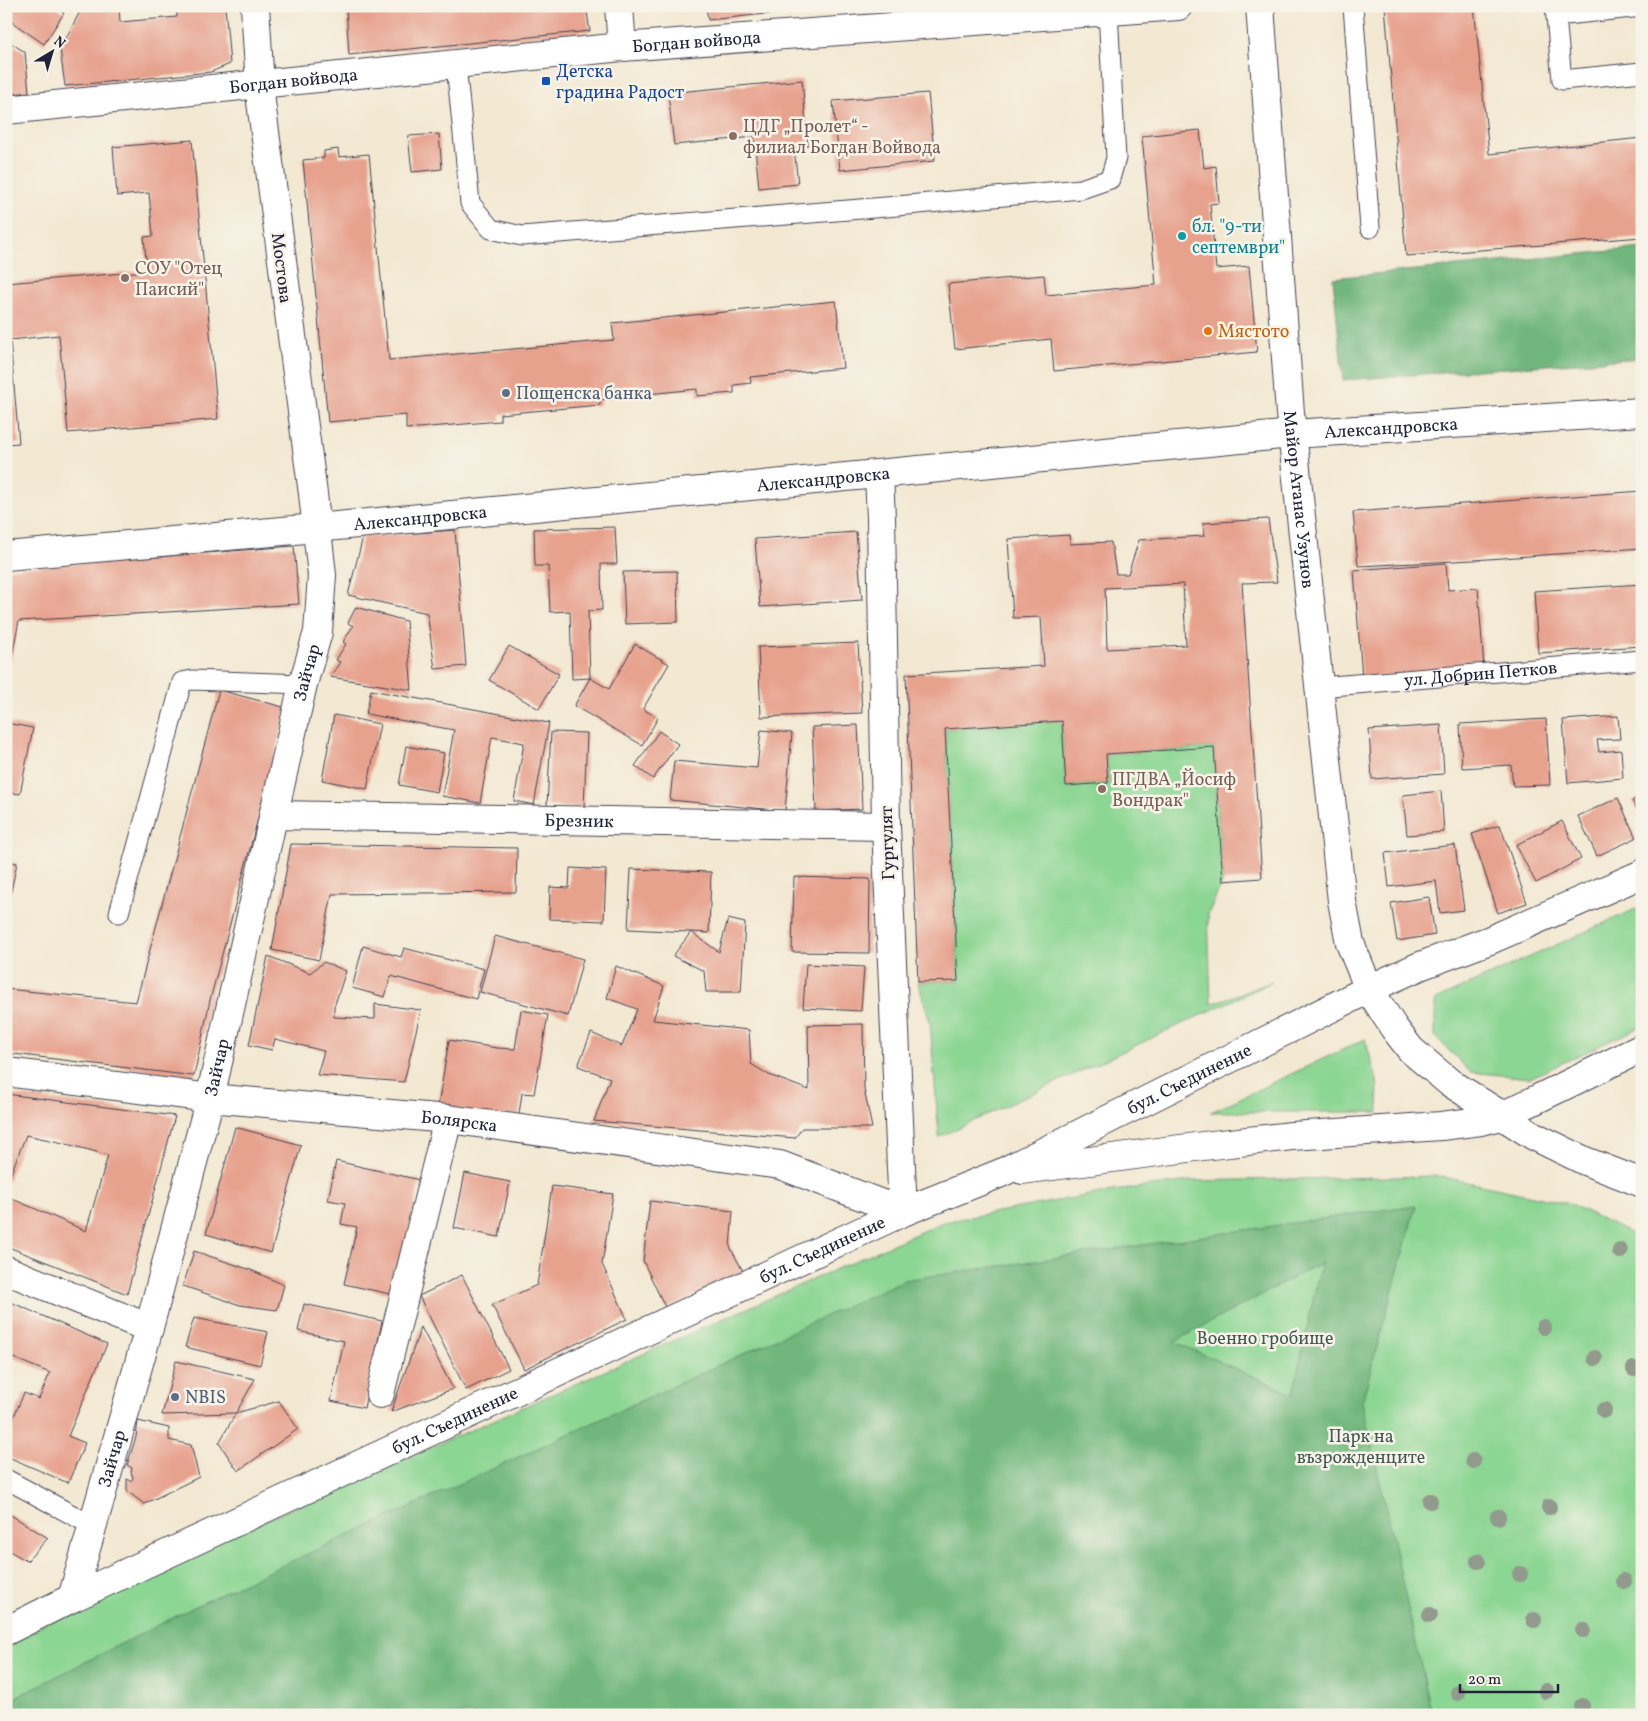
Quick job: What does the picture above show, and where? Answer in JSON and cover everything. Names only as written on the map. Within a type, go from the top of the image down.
[{"type":"street","name":"Мостова","points":[[255,6],[259,85],[316,528]]},
{"type":"street","points":[[619,6],[622,47]]},
{"type":"street","name":"Богдан войвода","points":[[6,110],[622,47],[1178,6]]},
{"type":"street","name":"Майор Атанас Узунов","points":[[1260,6],[1292,434],[1346,926],[1350,943],[1369,988],[1394,1028],[1416,1055],[1449,1082],[1534,1136],[1585,1161],[1642,1183]]},
{"type":"street","name":"Александровска","points":[[6,556],[879,475],[1292,434],[1642,412]]},
{"type":"street","name":"Гургулят","points":[[879,475],[886,826],[903,1212]]},
{"type":"street","name":"Зайчар","points":[[72,1598],[149,1328],[210,1098],[303,684],[318,632],[322,575],[316,528]]},
{"type":"street","name":"Брезник","points":[[273,814],[886,826]]},
{"type":"street","name":"бул. Съединение","points":[[6,1631],[72,1598],[903,1212],[1002,1173],[1369,988],[1420,966],[1490,940],[1642,874]]},
{"type":"street","points":[[1002,1173],[1292,1136],[1441,1126],[1481,1121],[1502,1116],[1642,1048]]},
{"type":"street","name":"Болярска","points":[[6,1072],[210,1098],[448,1119],[780,1165],[903,1212]]},
{"type":"street","points":[[380,1394],[448,1119]]},
{"type":"street","points":[[6,1270],[149,1328]]},
{"type":"lane","points":[[1353,6],[1370,228]]},
{"type":"lane","points":[[1642,7],[1555,11],[1562,80],[1642,72]]},
{"type":"lane","points":[[456,65],[470,204],[491,230],[522,236],[866,209],[1082,189],[1110,179],[1116,158],[1108,12]]},
{"type":"lane","name":"ул. Добрин Петков","points":[[1320,687],[1642,660]]},
{"type":"lane","points":[[119,913],[182,682],[192,680],[303,684]]},
{"type":"lane","points":[[6,1479],[93,1526]]},
{"type":"green space","points":[[1642,248],[1642,358],[1343,380],[1333,278]]},
{"type":"green space","points":[[1062,721],[1066,786],[1108,783],[1106,754],[1214,747],[1223,881],[1208,914],[1211,1004],[1272,982],[939,1137],[930,1022],[918,982],[958,981],[945,729]]},
{"type":"green space","points":[[1642,906],[1642,1026],[1530,1078],[1470,1072],[1435,1036],[1435,1000]]},
{"type":"green space","points":[[1365,1039],[1377,1080],[1379,1112],[1211,1112]]},
{"type":"green space","name":"Парк на възрожденците","points":[[1439,1176],[1570,1204],[1642,1239],[1642,1715],[6,1715],[6,1648],[78,1603],[943,1222],[1106,1192],[1190,1181]]},
{"type":"green space","name":"Парк на възрожденците","points":[[1416,1205],[1362,1402],[1432,1715],[6,1715],[6,1702],[216,1596],[904,1280]],"holes":[[[1321,1263],[1293,1394],[1175,1341]]]},
{"type":"building","points":[[6,6],[54,6],[64,13],[44,44],[6,18]]},
{"type":"building","points":[[83,6],[119,6],[120,22],[177,17],[176,6],[225,6],[230,64],[211,72],[65,86],[60,49]]},
{"type":"building","points":[[346,6],[586,6],[590,31],[349,55]]},
{"type":"building","points":[[706,6],[775,6],[776,13],[708,20]]},
{"type":"building","points":[[1385,6],[1474,6],[1489,154],[1642,138],[1642,237],[1406,256]]},
{"type":"building","points":[[6,40],[25,52],[29,92],[6,95]]},
{"type":"building","points":[[802,80],[808,145],[794,147],[798,184],[759,188],[754,137],[674,145],[668,93]]},
{"type":"building","points":[[928,93],[935,161],[840,170],[833,101]]},
{"type":"building","name":"бл. \"9-ти септември\"","points":[[1200,130],[1204,168],[1216,166],[1219,203],[1210,204],[1216,269],[1249,266],[1257,352],[1054,371],[1051,339],[955,349],[948,284],[1044,275],[1046,295],[1156,285],[1142,136]]},
{"type":"building","points":[[439,134],[442,169],[412,172],[408,136]]},
{"type":"building","points":[[192,140],[218,419],[68,433],[59,335],[10,340],[19,443],[6,444],[6,283],[147,271],[144,237],[153,236],[149,193],[117,196],[113,147]]},
{"type":"building","points":[[338,149],[339,157],[369,154],[389,360],[614,340],[612,323],[836,301],[843,368],[750,377],[751,383],[734,385],[734,393],[697,396],[697,389],[619,397],[600,400],[600,405],[500,414],[500,421],[406,429],[406,415],[328,422],[303,160],[324,158],[324,151]]},
{"type":"building","points":[[1642,491],[1642,548],[1358,566],[1353,512]]},
{"type":"building","points":[[1268,519],[1277,582],[1242,583],[1262,878],[1223,881],[1214,747],[1106,754],[1108,783],[1066,786],[1062,721],[945,729],[958,981],[918,982],[906,674],[1044,666],[1041,617],[1013,618],[1008,539],[1069,535],[1070,544],[1111,542],[1116,574],[1128,574],[1139,540],[1204,536],[1203,523]],"holes":[[[1183,584],[1186,645],[1107,649],[1105,588]]]},
{"type":"building","points":[[615,527],[617,564],[601,564],[602,610],[588,611],[590,678],[572,679],[570,611],[550,612],[548,566],[535,566],[534,529]]},
{"type":"building","points":[[455,530],[466,666],[435,669],[427,613],[348,595],[363,537]]},
{"type":"building","points":[[856,532],[862,600],[760,607],[755,539]]},
{"type":"building","points":[[294,546],[299,604],[19,621],[11,661],[6,660],[6,569]]},
{"type":"building","points":[[1446,563],[1448,590],[1478,588],[1484,669],[1362,678],[1354,570]]},
{"type":"building","points":[[677,571],[678,622],[625,624],[623,572]]},
{"type":"building","points":[[1642,584],[1642,646],[1538,653],[1534,591]]},
{"type":"building","points":[[356,607],[406,621],[412,690],[330,677],[340,662],[336,660],[346,644],[343,642],[353,626],[348,623]]},
{"type":"building","points":[[858,643],[862,713],[761,717],[758,647]]},
{"type":"building","points":[[635,644],[669,664],[643,709],[658,718],[642,745],[574,706],[590,678],[609,689]]},
{"type":"building","points":[[509,646],[559,674],[539,709],[489,680]]},
{"type":"building","points":[[219,690],[287,708],[210,1000],[194,1076],[6,1053],[6,989],[136,1002]]},
{"type":"building","points":[[371,690],[549,723],[534,805],[514,801],[524,743],[492,737],[480,803],[442,796],[454,730],[366,714]]},
{"type":"building","points":[[334,715],[380,724],[367,789],[322,780]]},
{"type":"building","points":[[1618,716],[1620,739],[1597,740],[1599,752],[1621,750],[1623,778],[1568,783],[1563,720]]},
{"type":"building","points":[[1546,719],[1550,785],[1513,786],[1511,765],[1462,768],[1460,724]]},
{"type":"building","points":[[6,723],[33,728],[20,794],[6,792]]},
{"type":"building","points":[[858,725],[862,809],[816,811],[812,727]]},
{"type":"building","points":[[1441,725],[1444,774],[1372,779],[1369,730]]},
{"type":"building","points":[[761,730],[792,733],[785,811],[670,800],[674,761],[757,768]]},
{"type":"building","points":[[659,731],[678,744],[653,779],[635,766]]},
{"type":"building","points":[[551,732],[587,733],[584,808],[547,806]]},
{"type":"building","points":[[406,746],[444,753],[437,792],[399,785]]},
{"type":"building","points":[[1441,791],[1444,832],[1407,835],[1403,795]]},
{"type":"building","points":[[1642,796],[1642,818],[1632,801]]},
{"type":"building","points":[[1618,798],[1636,838],[1597,856],[1578,816]]},
{"type":"building","points":[[1562,821],[1581,859],[1536,883],[1516,845]]},
{"type":"building","points":[[1500,825],[1527,903],[1498,913],[1472,834]]},
{"type":"building","points":[[291,844],[517,848],[516,892],[332,894],[319,960],[272,950]]},
{"type":"building","points":[[1455,845],[1464,910],[1440,913],[1436,881],[1389,887],[1385,853]]},
{"type":"building","points":[[6,861],[17,863],[7,910],[6,910]]},
{"type":"building","points":[[570,868],[606,870],[604,921],[549,919],[550,887],[569,888]]},
{"type":"building","points":[[631,869],[711,872],[709,933],[628,929]]},
{"type":"building","points":[[794,877],[870,879],[869,953],[792,952]]},
{"type":"building","points":[[1429,897],[1435,935],[1397,941],[1391,903]]},
{"type":"building","points":[[728,919],[745,923],[741,992],[706,992],[704,971],[673,956],[691,932],[719,952]]},
{"type":"building","points":[[495,936],[583,959],[568,1016],[480,992]]},
{"type":"building","points":[[363,946],[401,957],[404,948],[484,969],[476,999],[391,976],[385,997],[352,988]]},
{"type":"building","points":[[268,956],[310,973],[324,962],[346,971],[334,1007],[334,1017],[375,1019],[375,1004],[421,1010],[404,1082],[317,1075],[324,1051],[275,1039],[272,1050],[249,1045]]},
{"type":"building","points":[[806,964],[864,967],[861,1011],[803,1008]]},
{"type":"building","points":[[616,966],[664,986],[653,1020],[749,1030],[751,1064],[769,1075],[809,1090],[808,1025],[863,1024],[864,1089],[872,1128],[802,1128],[795,1138],[594,1121],[610,1078],[578,1066],[591,1033],[622,1046],[637,1009],[607,998]]},
{"type":"building","points":[[521,1010],[548,1015],[534,1094],[522,1093],[518,1121],[438,1106],[449,1040],[515,1049]]},
{"type":"building","points":[[6,1094],[175,1116],[127,1294],[6,1246],[6,1196],[86,1231],[108,1155],[26,1135],[6,1186]]},
{"type":"building","points":[[235,1127],[301,1145],[271,1253],[206,1234]]},
{"type":"building","points":[[336,1161],[420,1180],[395,1295],[344,1284],[357,1227],[341,1224],[345,1203],[328,1200]]},
{"type":"building","points":[[465,1173],[510,1182],[499,1237],[454,1228]]},
{"type":"building","points":[[552,1186],[613,1194],[602,1264],[627,1319],[524,1369],[492,1305],[537,1285]]},
{"type":"building","points":[[650,1201],[733,1211],[730,1247],[744,1273],[666,1309],[643,1261]]},
{"type":"building","points":[[194,1251],[251,1270],[284,1285],[277,1310],[240,1305],[183,1286]]},
{"type":"building","points":[[462,1275],[509,1369],[466,1390],[419,1296]]},
{"type":"building","points":[[6,1300],[107,1344],[68,1436],[85,1443],[68,1483],[6,1456],[6,1435],[24,1393],[39,1399],[50,1373],[6,1355]]},
{"type":"building","points":[[304,1304],[382,1321],[364,1408],[331,1401],[344,1341],[298,1331]]},
{"type":"building","points":[[194,1318],[268,1332],[260,1365],[185,1347]]},
{"type":"building","points":[[421,1327],[453,1389],[391,1412]]},
{"type":"building","points":[[176,1361],[255,1379],[236,1413],[162,1415]]},
{"type":"building","points":[[279,1401],[298,1429],[238,1471],[219,1443],[236,1413]]},
{"type":"building","points":[[138,1421],[169,1428],[169,1440],[191,1445],[199,1477],[144,1504],[127,1491],[127,1479],[131,1481],[133,1478],[132,1468],[127,1465],[136,1437]]},
{"type":"building","points":[[6,1512],[48,1538],[27,1561],[6,1549]]},
{"type":"place","name":"Детска градина Радост","points":[[546,81]]},
{"type":"place","name":"ЦДГ „Пролет“ - филиал Богдан Войвода","points":[[733,136]]},
{"type":"place","name":"бл. \"9-ти септември\"","points":[[1182,236]]},
{"type":"place","name":"СОУ \"Отец Паисий\"","points":[[125,278]]},
{"type":"place","name":"Мястото","points":[[1208,331]]},
{"type":"place","name":"Пощенска банка","points":[[506,393]]},
{"type":"place","name":"ПГДВА „Йосиф Вондрак\"","points":[[1102,789]]},
{"type":"place","name":"NBIS","points":[[175,1397]]},
{"type":"park label","name":"Военно гробище","points":[[1265,1338]]}]
